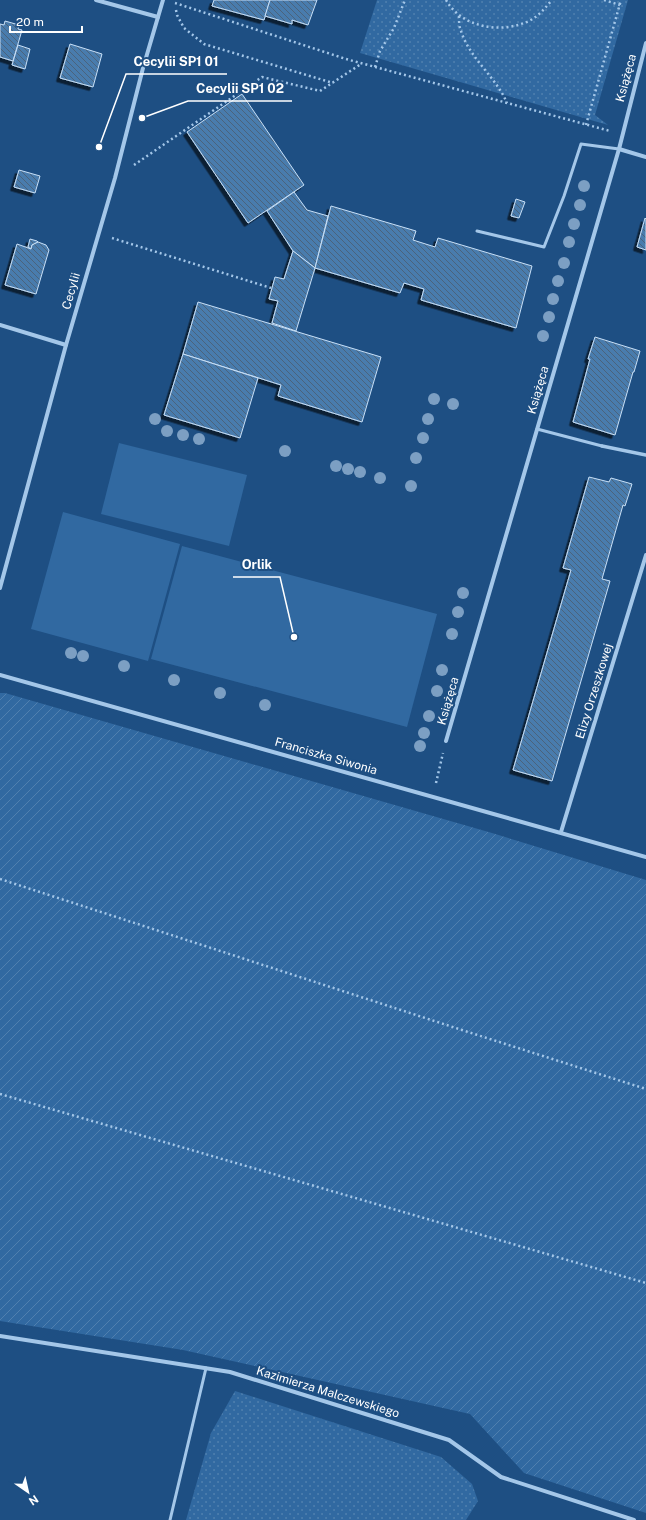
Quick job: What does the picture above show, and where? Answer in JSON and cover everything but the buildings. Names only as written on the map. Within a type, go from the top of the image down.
[{"type":"street","points":[[96,0],[158,17]]},
{"type":"street","name":"Cecylii","points":[[0,588],[66,345],[115,178],[143,68],[163,0]]},
{"type":"street","name":"Książęca","points":[[446,741],[619,149],[646,42]]},
{"type":"street","points":[[619,149],[646,157]]},
{"type":"street","points":[[0,325],[66,345]]},
{"type":"street","points":[[602,446],[646,456]]},
{"type":"street","name":"Elizy Orzeszkowej","points":[[561,832],[646,555]]},
{"type":"street","name":"Franciszka Siwonia","points":[[0,675],[646,857]]},
{"type":"street","name":"Kazimierza Malczewskiego","points":[[0,1336],[230,1372],[449,1440],[501,1477],[634,1520]]},
{"type":"lane","points":[[477,231],[544,247],[564,196],[581,144],[619,149]]},
{"type":"lane","points":[[537,429],[602,446]]},
{"type":"lane","points":[[170,1520],[206,1368]]},
{"type":"path","points":[[375,67],[380,51],[394,28],[405,0]]},
{"type":"path","points":[[446,0],[449,5],[466,20],[492,27],[518,25],[530,20],[542,12],[552,0]]},
{"type":"path","points":[[604,0],[620,5]]},
{"type":"path","points":[[586,125],[621,0]]},
{"type":"path","points":[[171,2],[176,2],[362,64],[586,125],[622,133]]},
{"type":"path","points":[[176,2],[176,15],[184,28],[204,44],[333,83]]},
{"type":"path","points":[[459,15],[460,30],[466,42],[475,57],[501,90],[507,103]]},
{"type":"path","points":[[115,178],[262,77],[320,92],[362,64]]},
{"type":"path","points":[[98,233],[271,288]]},
{"type":"path","points":[[432,796],[446,741]]},
{"type":"path","points":[[0,879],[465,1032],[646,1089]]},
{"type":"path","points":[[0,1094],[646,1283]]},
{"type":"shaded area","points":[[377,0],[628,0],[595,115],[608,125],[360,53]]},
{"type":"shaded area","points":[[119,443],[247,475],[229,546],[101,514]]},
{"type":"shaded area","points":[[63,512],[180,544],[148,661],[31,629]]},
{"type":"shaded area","points":[[182,546],[437,614],[407,727],[151,659]]},
{"type":"shaded area","points":[[0,693],[5,693],[492,833],[646,880],[646,1513],[524,1473],[470,1414],[183,1350],[0,1321]]},
{"type":"shaded area","points":[[235,1391],[441,1457],[472,1484],[478,1501],[466,1520],[186,1520],[211,1433]]},
{"type":"place","name":"Cecylii SP1 02","points":[[142,118]]},
{"type":"place","name":"Cecylii SP1 01","points":[[99,147]]},
{"type":"place","name":"Orlik","points":[[294,637]]}]
